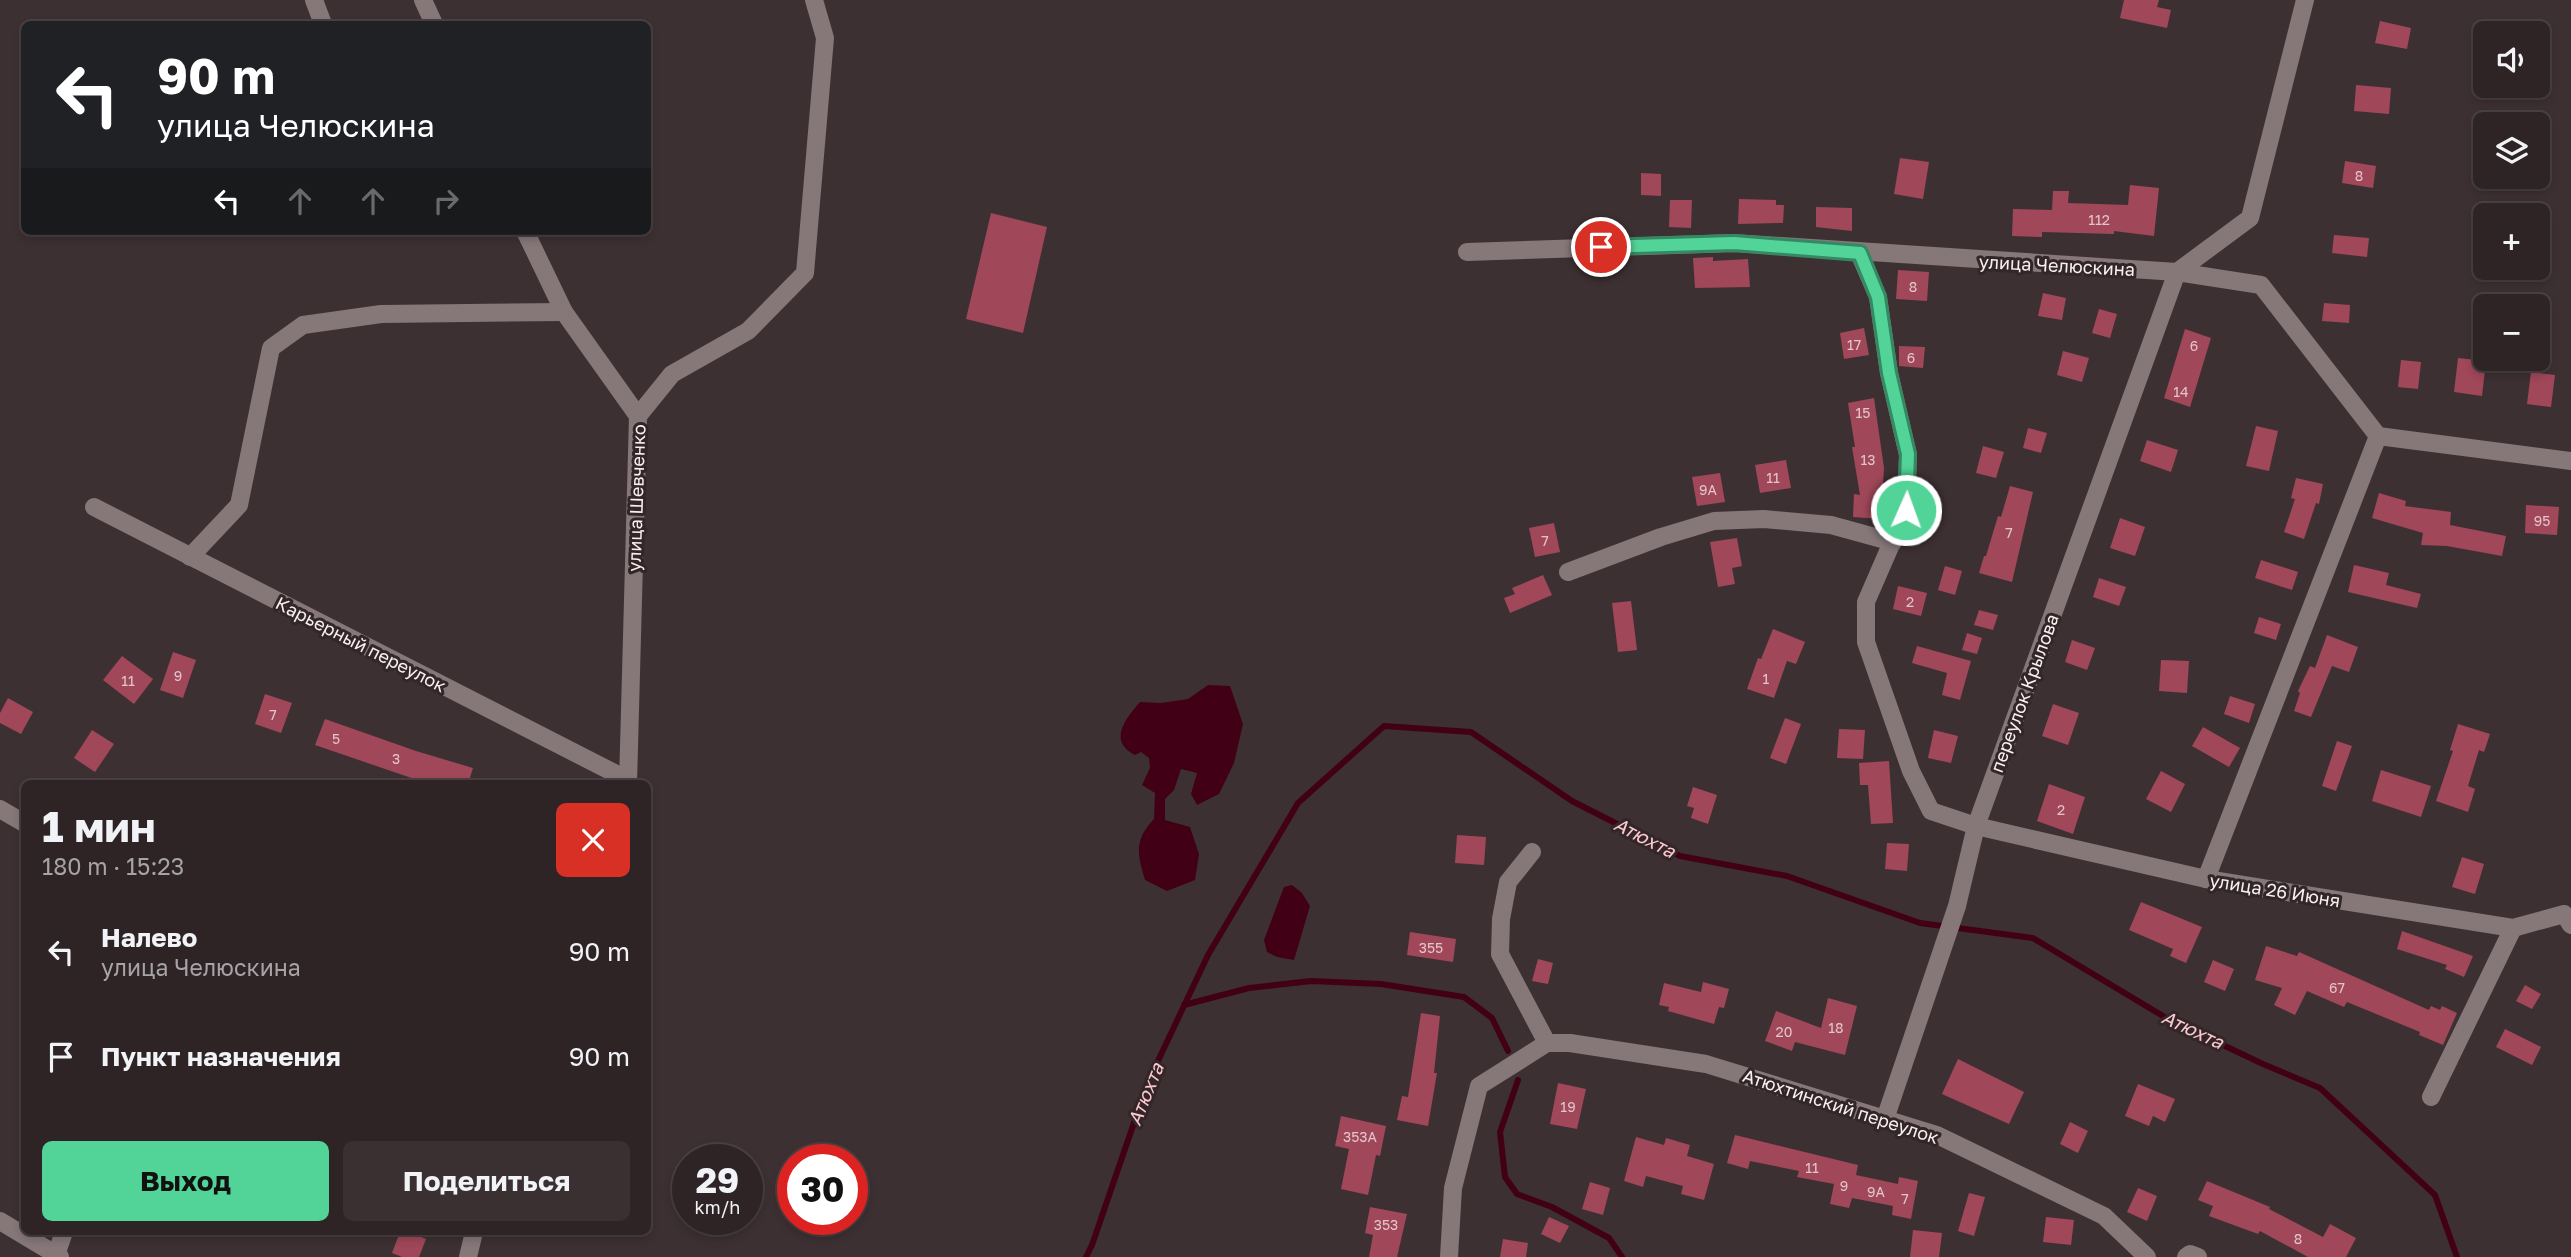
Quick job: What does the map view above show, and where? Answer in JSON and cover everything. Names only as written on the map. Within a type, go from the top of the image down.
[{"type":"street","points":[[314,0],[322,21]]},
{"type":"street","points":[[423,0],[433,21]]},
{"type":"street","name":"улица Шевченко","points":[[628,780],[638,416],[672,374],[748,331],[805,273],[825,38],[814,0]]},
{"type":"street","points":[[2177,272],[2250,218],[2305,0]]},
{"type":"street","points":[[527,235],[564,312],[638,416]]},
{"type":"street","name":"улица Челюскина","points":[[1467,252],[1734,243],[2177,272],[2261,285],[2378,436]]},
{"type":"street","points":[[1568,572],[1661,537],[1714,521],[1764,519],[1830,525],[1893,542],[1906,510],[1908,454],[1889,373],[1878,297],[1860,253]]},
{"type":"street","name":"переулок Крылова","points":[[1885,1119],[1957,906],[1976,826],[2177,272]]},
{"type":"street","points":[[190,557],[239,505],[271,348],[303,325],[380,314],[564,312]]},
{"type":"street","points":[[2206,879],[2378,436],[2571,461]]},
{"type":"street","name":"Карьерный переулок","points":[[94,508],[624,780]]},
{"type":"street","name":"улица 26 Июня","points":[[1893,542],[1866,602],[1866,642],[1911,771],[1931,811],[1976,826],[2206,879],[2513,928],[2569,916]]},
{"type":"street","points":[[0,808],[21,821]]},
{"type":"street","points":[[1449,1257],[1453,1188],[1479,1086],[1547,1043],[1500,954],[1501,919],[1508,882],[1532,852]]},
{"type":"street","points":[[2431,1097],[2513,928]]},
{"type":"street","name":"Атюхтинский переулок","points":[[1547,1043],[1570,1043],[1706,1064],[1937,1135],[2104,1216],[2147,1257]]},
{"type":"street","points":[[0,1221],[21,1234]]},
{"type":"street","points":[[23,1235],[58,1256],[63,1235]]},
{"type":"street","points":[[468,1257],[473,1235]]},
{"type":"street","points":[[2186,1257],[2190,1254],[2198,1257]]},
{"type":"shaded area","points":[[1208,685],[1230,686],[1243,724],[1234,763],[1219,794],[1197,805],[1191,794],[1197,773],[1181,769],[1174,790],[1165,799],[1165,820],[1190,827],[1199,854],[1195,880],[1167,891],[1145,880],[1140,862],[1140,840],[1154,819],[1155,793],[1142,785],[1150,768],[1149,758],[1141,752],[1135,755],[1127,749],[1122,743],[1122,729],[1140,702],[1161,703],[1188,699]]},
{"type":"shaded area","points":[[1292,885],[1302,893],[1310,906],[1294,960],[1267,952],[1264,940],[1284,887]]},
{"type":"building","points":[[2124,0],[2159,0],[2157,7],[2171,10],[2167,28],[2120,18]]},
{"type":"building","points":[[2380,21],[2411,28],[2407,49],[2375,43]]},
{"type":"building","points":[[2356,85],[2391,88],[2389,114],[2354,111]]},
{"type":"building","points":[[1900,158],[1929,162],[1923,199],[1894,194]]},
{"type":"building","points":[[2345,161],[2376,166],[2373,188],[2342,183]]},
{"type":"building","points":[[1641,173],[1661,174],[1661,196],[1641,195]]},
{"type":"building","points":[[2130,185],[2159,188],[2154,236],[2114,231],[2114,234],[2042,232],[2042,237],[2012,236],[2013,209],[2052,210],[2053,191],[2069,191],[2068,203],[2128,205]]},
{"type":"building","points":[[1739,199],[1776,200],[1776,205],[1784,205],[1783,223],[1738,224]]},
{"type":"building","points":[[1670,200],[1692,200],[1691,228],[1669,227]]},
{"type":"building","points":[[1816,207],[1852,208],[1852,231],[1816,227]]},
{"type":"building","points":[[991,213],[1047,227],[1023,333],[966,319]]},
{"type":"building","points":[[2334,235],[2369,238],[2367,257],[2332,253]]},
{"type":"building","points":[[1713,257],[1713,261],[1748,259],[1750,287],[1695,288],[1693,258]]},
{"type":"building","points":[[1898,270],[1929,272],[1927,301],[1896,299]]},
{"type":"building","points":[[2043,293],[2066,298],[2062,320],[2038,316]]},
{"type":"building","points":[[2324,303],[2350,305],[2349,323],[2322,321]]},
{"type":"building","points":[[2099,309],[2117,314],[2110,338],[2092,333]]},
{"type":"building","points":[[1864,328],[1869,355],[1844,359],[1840,333]]},
{"type":"building","points":[[2185,329],[2211,338],[2190,407],[2164,398]]},
{"type":"building","points":[[1899,346],[1925,347],[1923,368],[1899,366]]},
{"type":"building","points":[[2063,351],[2089,358],[2082,382],[2057,375]]},
{"type":"building","points":[[2458,358],[2473,360],[2473,371],[2485,371],[2482,396],[2454,392]]},
{"type":"building","points":[[2401,360],[2421,362],[2418,389],[2398,387]]},
{"type":"building","points":[[2531,372],[2555,375],[2551,407],[2527,404]]},
{"type":"building","points":[[1874,398],[1884,468],[1881,519],[1853,517],[1854,494],[1860,495],[1848,403]]},
{"type":"building","points":[[2256,426],[2278,431],[2269,471],[2246,466]]},
{"type":"building","points":[[2028,428],[2047,433],[2041,453],[2023,448]]},
{"type":"building","points":[[2147,440],[2178,450],[2171,472],[2140,461]]},
{"type":"building","points":[[1983,446],[2004,452],[1996,478],[1976,473]]},
{"type":"building","points":[[1786,460],[1791,488],[1760,493],[1755,465]]},
{"type":"building","points":[[1720,473],[1725,502],[1697,506],[1692,477]]},
{"type":"building","points":[[2296,478],[2323,484],[2319,504],[2316,503],[2304,539],[2284,532],[2295,499],[2291,498]]},
{"type":"building","points":[[2010,486],[2033,492],[2012,582],[1979,573]]},
{"type":"building","points":[[2379,493],[2406,501],[2405,506],[2451,512],[2450,525],[2506,536],[2502,556],[2447,546],[2421,545],[2423,533],[2372,518]]},
{"type":"building","points":[[2526,505],[2559,507],[2557,535],[2525,533]]},
{"type":"building","points":[[2120,518],[2145,527],[2135,556],[2110,548]]},
{"type":"building","points":[[1554,523],[1560,552],[1535,557],[1529,528]]},
{"type":"building","points":[[1737,538],[1742,566],[1732,568],[1735,584],[1718,587],[1710,542]]},
{"type":"building","points":[[2261,560],[2298,572],[2292,590],[2255,578]]},
{"type":"building","points":[[2354,565],[2389,573],[2386,585],[2421,594],[2417,608],[2348,592]]},
{"type":"building","points":[[1945,566],[1962,571],[1955,595],[1938,590]]},
{"type":"building","points":[[1543,575],[1552,595],[1510,613],[1504,598],[1515,594],[1512,588]]},
{"type":"building","points":[[2099,578],[2126,587],[2119,606],[2093,597]]},
{"type":"building","points":[[1898,586],[1927,593],[1921,616],[1893,609]]},
{"type":"building","points":[[1631,601],[1637,650],[1618,652],[1612,603]]},
{"type":"building","points":[[1979,610],[1998,615],[1993,630],[1974,625]]},
{"type":"building","points":[[2259,617],[2281,624],[2276,640],[2254,633]]},
{"type":"building","points":[[1773,629],[1805,642],[1796,664],[1787,661],[1774,698],[1747,689],[1758,658],[1761,659]]},
{"type":"building","points":[[1967,633],[1982,638],[1977,654],[1962,650]]},
{"type":"building","points":[[2327,635],[2358,647],[2349,672],[2332,666],[2311,717],[2294,711],[2300,693],[2298,691],[2310,666],[2315,668]]},
{"type":"building","points":[[2072,640],[2095,648],[2087,670],[2065,662]]},
{"type":"building","points":[[1917,646],[1971,661],[1960,700],[1942,695],[1947,673],[1912,663]]},
{"type":"building","points":[[173,652],[196,660],[183,698],[160,690]]},
{"type":"building","points":[[122,656],[153,679],[134,704],[103,680]]},
{"type":"building","points":[[2161,660],[2189,661],[2187,693],[2159,691]]},
{"type":"building","points":[[265,694],[292,703],[281,733],[255,724]]},
{"type":"building","points":[[2230,696],[2255,704],[2249,723],[2224,714]]},
{"type":"building","points":[[8,698],[33,712],[21,734],[0,723],[0,713]]},
{"type":"building","points":[[2053,704],[2079,713],[2068,745],[2042,736]]},
{"type":"building","points":[[1785,718],[1801,724],[1786,764],[1770,758]]},
{"type":"building","points":[[325,719],[473,768],[469,780],[417,780],[315,745]]},
{"type":"building","points":[[2458,724],[2490,734],[2484,752],[2479,750],[2468,786],[2475,789],[2468,812],[2436,801],[2453,751],[2450,750]]},
{"type":"building","points":[[2203,727],[2240,748],[2229,767],[2192,746]]},
{"type":"building","points":[[1839,729],[1865,730],[1863,759],[1837,758]]},
{"type":"building","points":[[92,730],[114,744],[95,772],[74,758]]},
{"type":"building","points":[[1934,730],[1958,736],[1951,763],[1928,758]]},
{"type":"building","points":[[2337,741],[2352,746],[2336,791],[2322,786]]},
{"type":"building","points":[[1889,761],[1893,823],[1871,824],[1868,785],[1860,785],[1859,763]]},
{"type":"building","points":[[2381,770],[2431,786],[2421,817],[2372,801]]},
{"type":"building","points":[[2161,771],[2185,784],[2171,812],[2146,799]]},
{"type":"building","points":[[2049,784],[2085,797],[2073,834],[2037,821]]},
{"type":"building","points":[[1693,787],[1717,795],[1708,824],[1691,818],[1694,808],[1687,806]]},
{"type":"building","points":[[1457,835],[1486,837],[1484,865],[1455,863]]},
{"type":"building","points":[[1887,843],[1909,844],[1907,871],[1885,869]]},
{"type":"building","points":[[2462,857],[2484,864],[2475,894],[2452,887]]},
{"type":"building","points":[[2141,902],[2202,927],[2186,963],[2170,956],[2173,949],[2129,930]]},
{"type":"building","points":[[2402,931],[2473,956],[2464,977],[2445,969],[2447,965],[2397,949]]},
{"type":"building","points":[[1410,932],[1456,939],[1453,962],[1407,955]]},
{"type":"building","points":[[2266,946],[2297,956],[2299,952],[2429,1010],[2431,1006],[2440,1010],[2442,1006],[2457,1013],[2443,1045],[2419,1035],[2420,1032],[2347,1002],[2344,1007],[2307,991],[2295,1015],[2274,1005],[2282,988],[2255,980]]},
{"type":"building","points":[[1538,959],[1553,963],[1548,984],[1532,981]]},
{"type":"building","points":[[2213,960],[2234,969],[2225,991],[2204,982]]},
{"type":"building","points":[[1703,982],[1729,989],[1724,1008],[1719,1007],[1714,1024],[1668,1011],[1669,1007],[1659,1005],[1664,983],[1701,992]]},
{"type":"building","points":[[2525,985],[2541,994],[2532,1009],[2516,1001]]},
{"type":"building","points":[[1828,998],[1857,1006],[1845,1055],[1795,1042],[1792,1051],[1765,1041],[1776,1011],[1821,1028]]},
{"type":"building","points":[[1421,1013],[1440,1016],[1434,1073],[1437,1073],[1428,1126],[1397,1120],[1402,1096],[1408,1097]]},
{"type":"building","points":[[2505,1029],[2541,1047],[2532,1065],[2496,1047]]},
{"type":"building","points":[[1958,1059],[2024,1092],[2009,1124],[1942,1094]]},
{"type":"building","points":[[1558,1083],[1586,1089],[1577,1129],[1550,1124]]},
{"type":"building","points":[[2138,1084],[2175,1099],[2165,1122],[2153,1116],[2149,1126],[2125,1116]]},
{"type":"building","points":[[1341,1116],[1386,1126],[1380,1156],[1376,1155],[1368,1195],[1341,1189],[1349,1149],[1335,1146]]},
{"type":"building","points":[[2070,1122],[2088,1131],[2078,1153],[2060,1144]]},
{"type":"building","points":[[1735,1135],[1858,1165],[1856,1175],[1898,1184],[1899,1177],[1918,1181],[1911,1219],[1892,1215],[1893,1206],[1852,1198],[1849,1208],[1830,1204],[1834,1184],[1797,1177],[1799,1171],[1750,1161],[1748,1169],[1727,1163]]},
{"type":"building","points":[[1636,1137],[1664,1145],[1666,1138],[1690,1145],[1687,1156],[1714,1164],[1704,1200],[1681,1194],[1683,1186],[1646,1176],[1643,1187],[1624,1181]]},
{"type":"building","points":[[2207,1181],[2270,1207],[2269,1209],[2323,1237],[2330,1224],[2356,1238],[2346,1257],[2308,1257],[2260,1231],[2258,1234],[2209,1216],[2213,1206],[2198,1200]]},
{"type":"building","points":[[1590,1182],[1610,1188],[1603,1215],[1582,1209]]},
{"type":"building","points":[[2138,1188],[2157,1196],[2147,1221],[2127,1212]]},
{"type":"building","points":[[1969,1193],[1985,1197],[1974,1236],[1958,1231]]},
{"type":"building","points":[[1370,1207],[1407,1214],[1397,1257],[1369,1257],[1373,1235],[1365,1233]]},
{"type":"building","points":[[1549,1217],[1569,1226],[1560,1243],[1541,1234]]},
{"type":"building","points":[[2046,1217],[2074,1220],[2071,1245],[2043,1242]]},
{"type":"building","points":[[1913,1230],[1942,1233],[1939,1257],[1910,1257]]},
{"type":"building","points":[[399,1235],[416,1235],[426,1239],[419,1257],[402,1257],[392,1253]]},
{"type":"building","points":[[1503,1239],[1528,1243],[1526,1257],[1500,1257]]},
{"type":"waterway","name":"Атюхта","points":[[1086,1257],[1148,1082],[1208,955],[1298,803],[1384,726],[1471,732],[1572,801],[1680,856],[1787,876],[1920,923],[2033,938],[2168,1019],[2320,1088],[2435,1195],[2457,1257]]},
{"type":"waterway","points":[[1184,1005],[1249,988],[1311,981],[1381,984],[1464,997],[1492,1018],[1508,1051]]},
{"type":"waterway","points":[[1518,1080],[1500,1132],[1505,1177],[1517,1194],[1552,1207],[1609,1238],[1622,1257]]},
{"type":"route","points":[[1601,247],[1734,243],[1860,253],[1878,297],[1889,373],[1908,454],[1906,510]]}]
